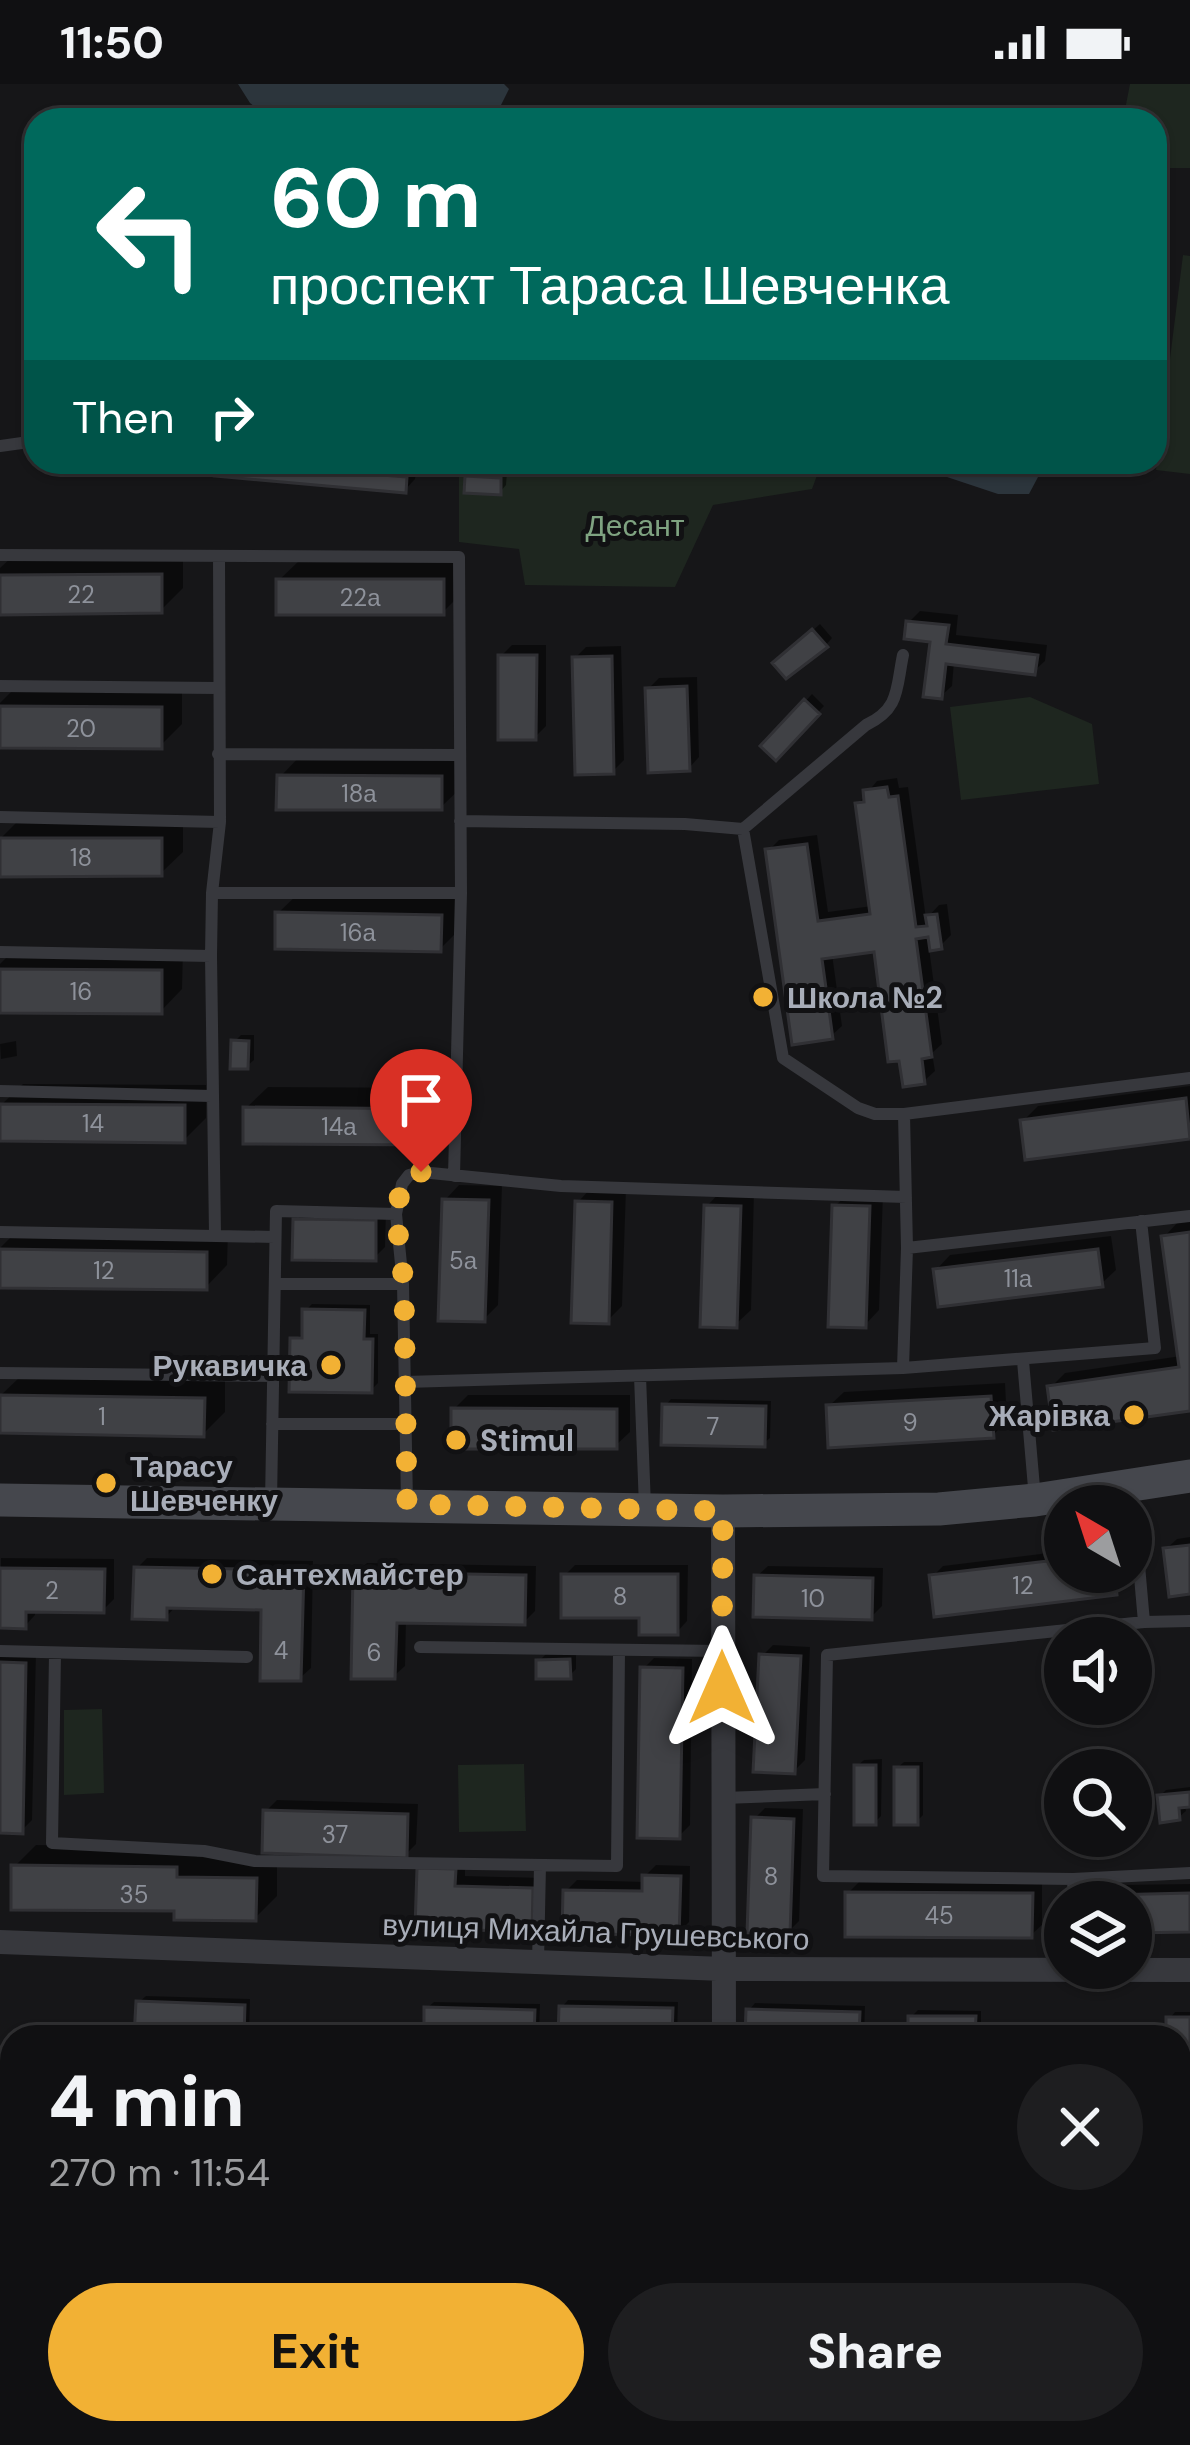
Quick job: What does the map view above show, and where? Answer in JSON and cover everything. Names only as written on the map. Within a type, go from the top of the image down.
[{"type":"street","points":[[0,1500],[723,1511],[939,1509],[1190,1476]]},
{"type":"street","points":[[723,1511],[724,2025]]},
{"type":"street","name":"вулиця Михайла Грушевського","points":[[0,1942],[724,1969],[1044,1969]]},
{"type":"street","name":"вулиця Михайла Грушевського","points":[[1152,1970],[1190,1970]]},
{"type":"lane","points":[[0,555],[459,557],[460,893],[454,1176]]},
{"type":"lane","points":[[215,1234],[211,956],[220,822],[219,556]]},
{"type":"lane","points":[[460,821],[742,829],[866,725],[886,715],[903,656]]},
{"type":"lane","points":[[0,686],[218,688]]},
{"type":"lane","points":[[218,754],[460,755]]},
{"type":"lane","points":[[0,817],[220,822]]},
{"type":"lane","points":[[742,829],[782,1055],[858,1108],[875,1114],[904,1114],[1190,1078]]},
{"type":"lane","points":[[212,892],[460,893]]},
{"type":"lane","points":[[0,952],[211,956]]},
{"type":"lane","points":[[0,1091],[212,1096]]},
{"type":"lane","points":[[903,1369],[904,1114]]},
{"type":"lane","points":[[407,1504],[404,1284],[396,1214],[402,1184],[409,1175],[421,1172],[580,1187],[906,1197]]},
{"type":"lane","points":[[271,1504],[276,1211],[396,1214]]},
{"type":"lane","points":[[907,1248],[1190,1216]]},
{"type":"lane","points":[[405,1382],[903,1369],[1155,1348],[1141,1221]]},
{"type":"lane","points":[[0,1232],[275,1237]]},
{"type":"lane","points":[[274,1284],[404,1284]]},
{"type":"lane","points":[[1023,1361],[1035,1500]]},
{"type":"lane","points":[[0,1373],[273,1376]]},
{"type":"lane","points":[[640,1376],[646,1508]]},
{"type":"lane","points":[[272,1424],[406,1424]]},
{"type":"lane","points":[[1132,1484],[1144,1617]]},
{"type":"lane","points":[[1152,1622],[1190,1621]]},
{"type":"lane","points":[[1044,1632],[826,1655],[824,1876],[1073,1879],[1190,1874]]},
{"type":"lane","points":[[421,1647],[721,1651]]},
{"type":"lane","points":[[55,1654],[52,1843],[204,1851],[255,1861],[617,1866],[619,1651]]},
{"type":"lane","points":[[0,1652],[247,1657]]},
{"type":"lane","points":[[722,1798],[825,1794]]},
{"type":"lane","points":[[538,1962],[540,1864]]},
{"type":"green space","points":[[1130,84],[1190,84],[1190,168],[1167,168],[1167,108],[1125,108]]},
{"type":"green space","points":[[1183,255],[1190,256],[1190,474],[1167,471],[1167,382]]},
{"type":"green space","name":"Десант","points":[[459,474],[818,474],[812,489],[713,505],[675,587],[525,585],[519,549],[459,542]]},
{"type":"green space","points":[[1030,697],[1092,724],[1099,784],[961,800],[950,707]]},
{"type":"green space","points":[[102,1709],[104,1793],[64,1795],[64,1710]]},
{"type":"green space","points":[[524,1764],[526,1831],[459,1832],[458,1765]]},
{"type":"shaded area","points":[[238,84],[504,84],[509,89],[500,108],[256,108]]},
{"type":"shaded area","points":[[938,474],[1040,474],[1029,494],[998,494]]},
{"type":"building","points":[[369,474],[407,477],[406,493],[214,476]]},
{"type":"building","points":[[465,476],[501,478],[501,495],[464,493]]},
{"type":"building","points":[[162,574],[162,613],[0,615],[0,575]]},
{"type":"building","points":[[276,579],[444,579],[444,615],[276,615]]},
{"type":"building","points":[[906,621],[949,625],[946,644],[1038,655],[1035,675],[946,664],[942,699],[923,697],[930,642],[904,639]]},
{"type":"building","points":[[812,629],[828,647],[786,679],[772,663]]},
{"type":"building","points":[[498,655],[537,655],[536,740],[498,740]]},
{"type":"building","points":[[612,656],[614,774],[575,775],[572,657]]},
{"type":"building","points":[[687,686],[690,771],[648,773],[645,688]]},
{"type":"building","points":[[804,699],[820,714],[776,761],[760,746]]},
{"type":"building","points":[[0,706],[162,707],[162,749],[0,748]]},
{"type":"building","points":[[277,775],[442,776],[442,810],[276,810]]},
{"type":"building","points":[[887,787],[889,797],[898,796],[916,927],[927,926],[925,915],[937,914],[942,949],[930,951],[928,937],[916,939],[932,1057],[922,1059],[925,1084],[903,1087],[899,1061],[888,1062],[874,952],[822,959],[833,1039],[792,1045],[765,849],[807,844],[818,921],[870,914],[855,803],[864,802],[863,790]]},
{"type":"building","points":[[0,838],[162,838],[162,876],[0,877]]},
{"type":"building","points":[[275,912],[442,915],[441,952],[275,949]]},
{"type":"building","points":[[0,969],[162,970],[162,1014],[0,1013]]},
{"type":"building","points":[[231,1040],[249,1041],[248,1069],[230,1069]]},
{"type":"building","points":[[1186,1098],[1190,1139],[1025,1160],[1020,1120]]},
{"type":"building","points":[[0,1104],[185,1105],[185,1143],[0,1141]]},
{"type":"building","points":[[243,1107],[435,1109],[435,1145],[243,1144]]},
{"type":"building","points":[[442,1199],[489,1200],[485,1322],[438,1321]]},
{"type":"building","points":[[575,1201],[612,1202],[609,1324],[571,1323]]},
{"type":"building","points":[[704,1205],[741,1206],[737,1328],[700,1327]]},
{"type":"building","points":[[832,1205],[870,1206],[866,1328],[828,1327]]},
{"type":"building","points":[[293,1219],[376,1220],[376,1261],[292,1260]]},
{"type":"building","points":[[1190,1232],[1190,1411],[1053,1430],[1047,1386],[1179,1367],[1161,1236]]},
{"type":"building","points":[[0,1249],[207,1252],[207,1290],[0,1288]]},
{"type":"building","points":[[1098,1249],[1103,1287],[938,1307],[933,1269]]},
{"type":"building","name":"Рукавичка","points":[[302,1309],[365,1310],[364,1339],[373,1339],[372,1393],[289,1392],[290,1338],[302,1338]]},
{"type":"building","points":[[0,1395],[205,1398],[204,1437],[0,1433]]},
{"type":"building","points":[[991,1396],[994,1438],[828,1448],[826,1405]]},
{"type":"building","points":[[662,1404],[766,1406],[765,1447],[661,1445]]},
{"type":"building","points":[[451,1408],[617,1409],[617,1449],[451,1449]]},
{"type":"building","points":[[1190,1545],[1190,1594],[1169,1597],[1163,1548]]},
{"type":"building","points":[[1044,1561],[1044,1593],[1117,1595],[934,1617],[929,1575]]},
{"type":"building","points":[[134,1567],[304,1570],[301,1681],[260,1681],[261,1610],[167,1608],[167,1620],[132,1619]]},
{"type":"building","points":[[0,1568],[105,1569],[104,1613],[26,1612],[26,1629],[0,1628]]},
{"type":"building","points":[[353,1572],[526,1575],[525,1625],[397,1623],[395,1679],[351,1679]]},
{"type":"building","points":[[561,1574],[678,1574],[678,1635],[639,1635],[639,1618],[561,1618]]},
{"type":"building","points":[[754,1575],[873,1578],[872,1620],[753,1617]]},
{"type":"building","points":[[759,1654],[801,1656],[795,1774],[753,1772]]},
{"type":"building","points":[[570,1659],[571,1679],[536,1679],[536,1660]]},
{"type":"building","points":[[0,1662],[26,1663],[23,1834],[0,1833]]},
{"type":"building","points":[[640,1667],[683,1668],[680,1839],[637,1838]]},
{"type":"building","points":[[854,1765],[876,1765],[876,1825],[854,1825]]},
{"type":"building","points":[[894,1767],[918,1767],[918,1825],[894,1825]]},
{"type":"building","points":[[1190,1792],[1190,1807],[1179,1808],[1180,1820],[1160,1823],[1157,1795]]},
{"type":"building","points":[[263,1810],[408,1814],[407,1858],[262,1853]]},
{"type":"building","points":[[751,1817],[794,1819],[790,1934],[747,1933]]},
{"type":"building","points":[[11,1865],[177,1867],[177,1877],[257,1878],[256,1921],[174,1920],[174,1911],[11,1910]]},
{"type":"building","points":[[417,1868],[456,1869],[455,1886],[533,1888],[532,1932],[415,1928]]},
{"type":"building","points":[[642,1875],[681,1876],[679,1936],[562,1933],[563,1890],[642,1891]]},
{"type":"building","points":[[845,1892],[1033,1893],[1032,1938],[845,1937]]},
{"type":"building","points":[[1190,1893],[1190,1932],[1152,1933],[1152,1894]]},
{"type":"building","points":[[136,2001],[245,2005],[244,2025],[135,2025]]},
{"type":"building","points":[[559,2006],[673,2008],[672,2025],[558,2025]]},
{"type":"building","points":[[424,2007],[535,2010],[534,2025],[424,2025]]},
{"type":"building","points":[[746,2009],[860,2012],[859,2025],[745,2025]]},
{"type":"building","points":[[908,2016],[976,2016],[976,2025],[908,2025]]},
{"type":"building","points":[[1166,2017],[1190,2017],[1190,2025],[1166,2025]]},
{"type":"place","name":"Школа №2","points":[[763,997]]},
{"type":"place","name":"Рукавичка","points":[[331,1365]]},
{"type":"place","name":"Жарівка","points":[[1134,1415]]},
{"type":"place","name":"Stimul","points":[[456,1440]]},
{"type":"place","name":"Тарасу Шевченку","points":[[106,1483]]},
{"type":"place","name":"Сантехмайстер","points":[[212,1574]]},
{"type":"route","points":[[421,1172],[409,1175],[402,1184],[396,1214],[404,1284],[407,1504],[723,1511],[722,1688]]}]
